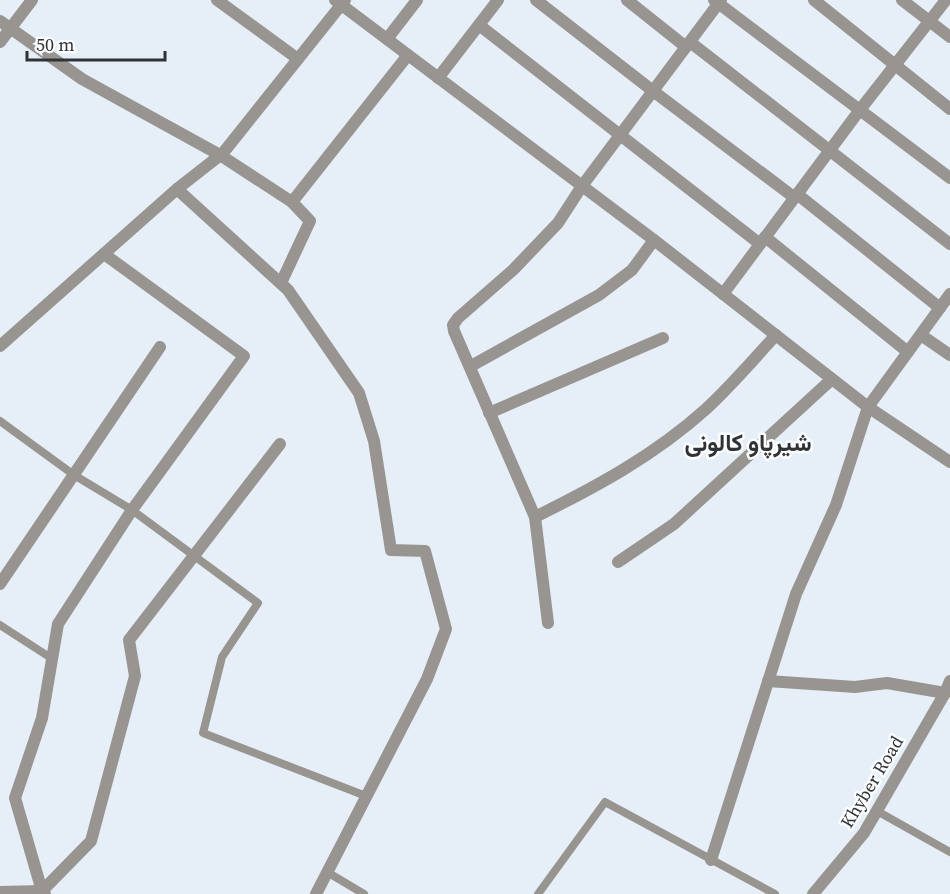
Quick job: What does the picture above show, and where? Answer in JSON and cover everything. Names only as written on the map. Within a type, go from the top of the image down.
[{"type":"street","points":[[0,42],[5,25],[32,0]]},
{"type":"street","points":[[217,0],[298,59]]},
{"type":"street","points":[[387,39],[417,0]]},
{"type":"street","points":[[438,78],[498,0]]},
{"type":"street","points":[[536,0],[653,92],[796,196],[940,308]]},
{"type":"street","points":[[627,0],[830,151],[950,244]]},
{"type":"street","points":[[814,0],[950,109]]},
{"type":"street","points":[[902,0],[950,37]]},
{"type":"street","points":[[723,294],[859,111],[946,0]]},
{"type":"street","points":[[548,623],[535,517],[454,331],[454,321],[513,270],[551,231],[718,1],[859,111],[950,178]]},
{"type":"street","points":[[0,346],[177,189],[220,155],[341,2],[654,240],[868,407],[950,462]]},
{"type":"street","points":[[5,25],[82,79],[220,155],[292,202],[310,221],[281,284]]},
{"type":"street","points":[[479,25],[620,135],[908,352]]},
{"type":"street","points":[[292,202],[408,55]]},
{"type":"street","points":[[177,189],[288,290],[359,393],[374,441],[391,550],[425,551],[446,629],[427,679],[316,894]]},
{"type":"street","points":[[471,366],[599,295],[632,270],[654,240]]},
{"type":"street","points":[[44,892],[15,798],[42,718],[58,624],[132,510],[244,356],[104,254]]},
{"type":"street","points":[[711,860],[796,594],[836,505],[868,407],[950,294]]},
{"type":"street","points":[[535,517],[593,489],[650,454],[706,409],[776,335]]},
{"type":"street","points":[[921,335],[950,355]]},
{"type":"street","points":[[489,412],[663,338]]},
{"type":"street","points":[[0,584],[160,347]]},
{"type":"street","points":[[618,562],[674,524],[832,379]]},
{"type":"street","points":[[0,892],[44,892],[91,841],[135,676],[129,640],[280,444]]},
{"type":"street","points":[[768,681],[855,687],[887,683],[948,687]]},
{"type":"street","name":"Khyber Road","points":[[813,894],[864,833],[948,687]]},
{"type":"lane","points":[[0,420],[74,475],[132,510],[258,603],[222,657],[203,733],[366,796]]},
{"type":"lane","points":[[0,626],[51,658]]},
{"type":"lane","points":[[538,894],[605,802],[775,894]]},
{"type":"lane","points":[[877,811],[950,852]]},
{"type":"lane","points":[[327,872],[364,894]]},
{"type":"district","name":"شیرپاو کالونی","points":[[748,443]]}]
